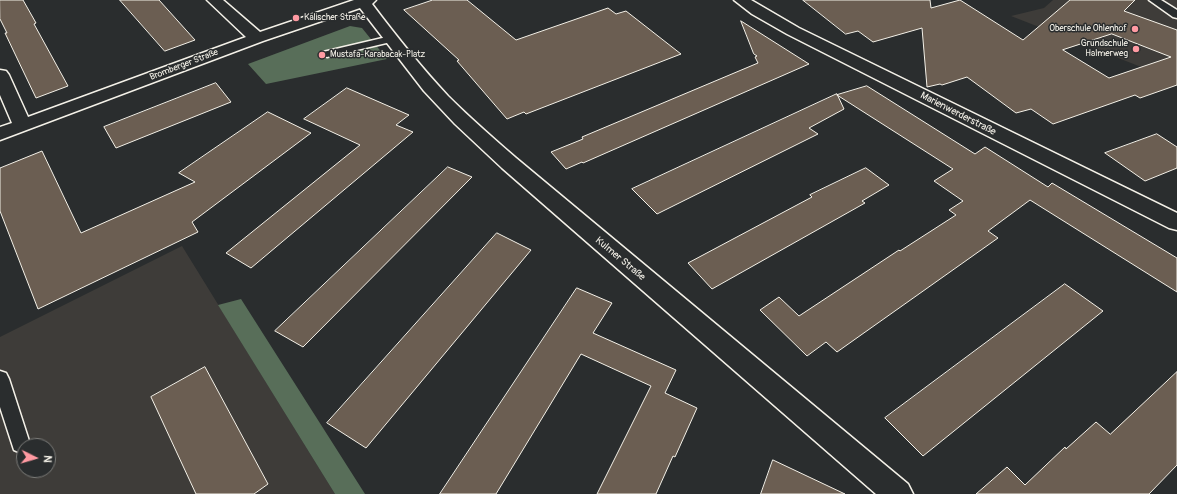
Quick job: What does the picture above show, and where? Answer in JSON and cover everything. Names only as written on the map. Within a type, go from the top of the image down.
[{"type":"street","points":[[214,0],[257,38]]},
{"type":"street","name":"Marienwerderstraße","points":[[741,0],[757,11],[793,31],[1177,222]]},
{"type":"street","name":"Bromberger Straße","points":[[0,134],[257,38],[366,1]]},
{"type":"street","name":"Kulmer Straße","points":[[366,1],[391,39],[410,64],[456,114],[509,163],[898,494]]},
{"type":"street","points":[[0,75],[23,126]]},
{"type":"lane","points":[[1154,0],[1177,15]]},
{"type":"lane","points":[[327,54],[391,39]]},
{"type":"lane","points":[[0,379],[19,438]]},
{"type":"shaded area","name":"Grundschule Halmerweg","points":[[1053,0],[1177,0],[1177,81],[1011,16],[1044,8]]},
{"type":"shaded area","points":[[182,246],[335,494],[0,494],[0,337]]},
{"type":"green space","points":[[350,26],[362,28],[387,59],[266,84],[248,64]]},
{"type":"green space","points":[[241,299],[365,494],[335,494],[218,305]]},
{"type":"building","points":[[0,0],[23,0],[36,23],[34,24],[68,86],[36,98],[5,33],[7,33],[0,19]]},
{"type":"building","points":[[120,0],[159,0],[195,40],[165,51]]},
{"type":"building","points":[[433,0],[467,0],[516,40],[608,8],[616,14],[626,11],[681,54],[526,114],[524,112],[507,119],[457,61],[459,60],[404,10]]},
{"type":"building","points":[[803,0],[930,0],[931,8],[960,0],[1023,40],[1070,0],[1135,0],[1124,11],[1177,30],[1177,85],[1140,98],[1135,95],[1053,124],[1031,109],[1016,113],[967,77],[942,85],[940,84],[927,87],[922,28],[873,42],[858,31],[846,34]],"holes":[[[1112,34],[1171,57],[1109,78],[1063,50]]]},
{"type":"building","points":[[741,21],[809,64],[583,163],[582,162],[566,169],[551,152],[583,139],[582,137],[758,63],[755,57],[757,56],[754,54]]},
{"type":"building","points":[[216,83],[231,102],[116,148],[104,127]]},
{"type":"building","points":[[867,86],[975,154],[985,147],[1048,187],[1052,183],[1177,258],[1177,292],[1030,200],[988,231],[998,238],[837,352],[826,342],[807,356],[760,310],[779,297],[799,316],[899,250],[900,251],[956,215],[949,210],[963,201],[934,181],[953,169],[837,95]]},
{"type":"building","points":[[347,88],[409,115],[396,125],[413,132],[251,268],[226,253],[360,145],[304,119]]},
{"type":"building","points":[[837,94],[844,109],[809,128],[818,134],[657,214],[632,189]]},
{"type":"building","points":[[268,112],[311,133],[192,222],[198,232],[38,309],[0,211],[0,168],[42,151],[81,233],[195,182],[179,173]]},
{"type":"building","points":[[1157,134],[1177,147],[1177,168],[1145,181],[1105,153]]},
{"type":"building","points":[[448,167],[472,177],[303,347],[275,331]]},
{"type":"building","points":[[866,168],[889,185],[862,201],[865,203],[712,289],[688,263],[812,197],[810,195]]},
{"type":"building","points":[[497,233],[531,250],[366,448],[327,423]]},
{"type":"building","points":[[1065,284],[1103,311],[923,456],[885,418]]},
{"type":"building","points":[[577,288],[612,303],[593,333],[676,370],[665,393],[697,408],[675,457],[673,456],[656,494],[597,494],[651,386],[581,354],[496,494],[440,494]]},
{"type":"building","points":[[205,367],[268,484],[254,494],[196,494],[151,397]]},
{"type":"building","points":[[1177,372],[1177,465],[1149,494],[976,494],[1007,467],[1025,485],[1065,447],[1066,449],[1096,422],[1110,434]]},
{"type":"building","points":[[773,460],[845,494],[761,494]]},
{"type":"place","name":"Kalischer Straße","points":[[296,18]]},
{"type":"place","name":"Oberschule Ohlenhof","points":[[1135,29]]},
{"type":"place","name":"Grundschule Halmerweg","points":[[1136,49]]},
{"type":"place","name":"Mustafa-Karabacak-Platz","points":[[322,55]]}]
